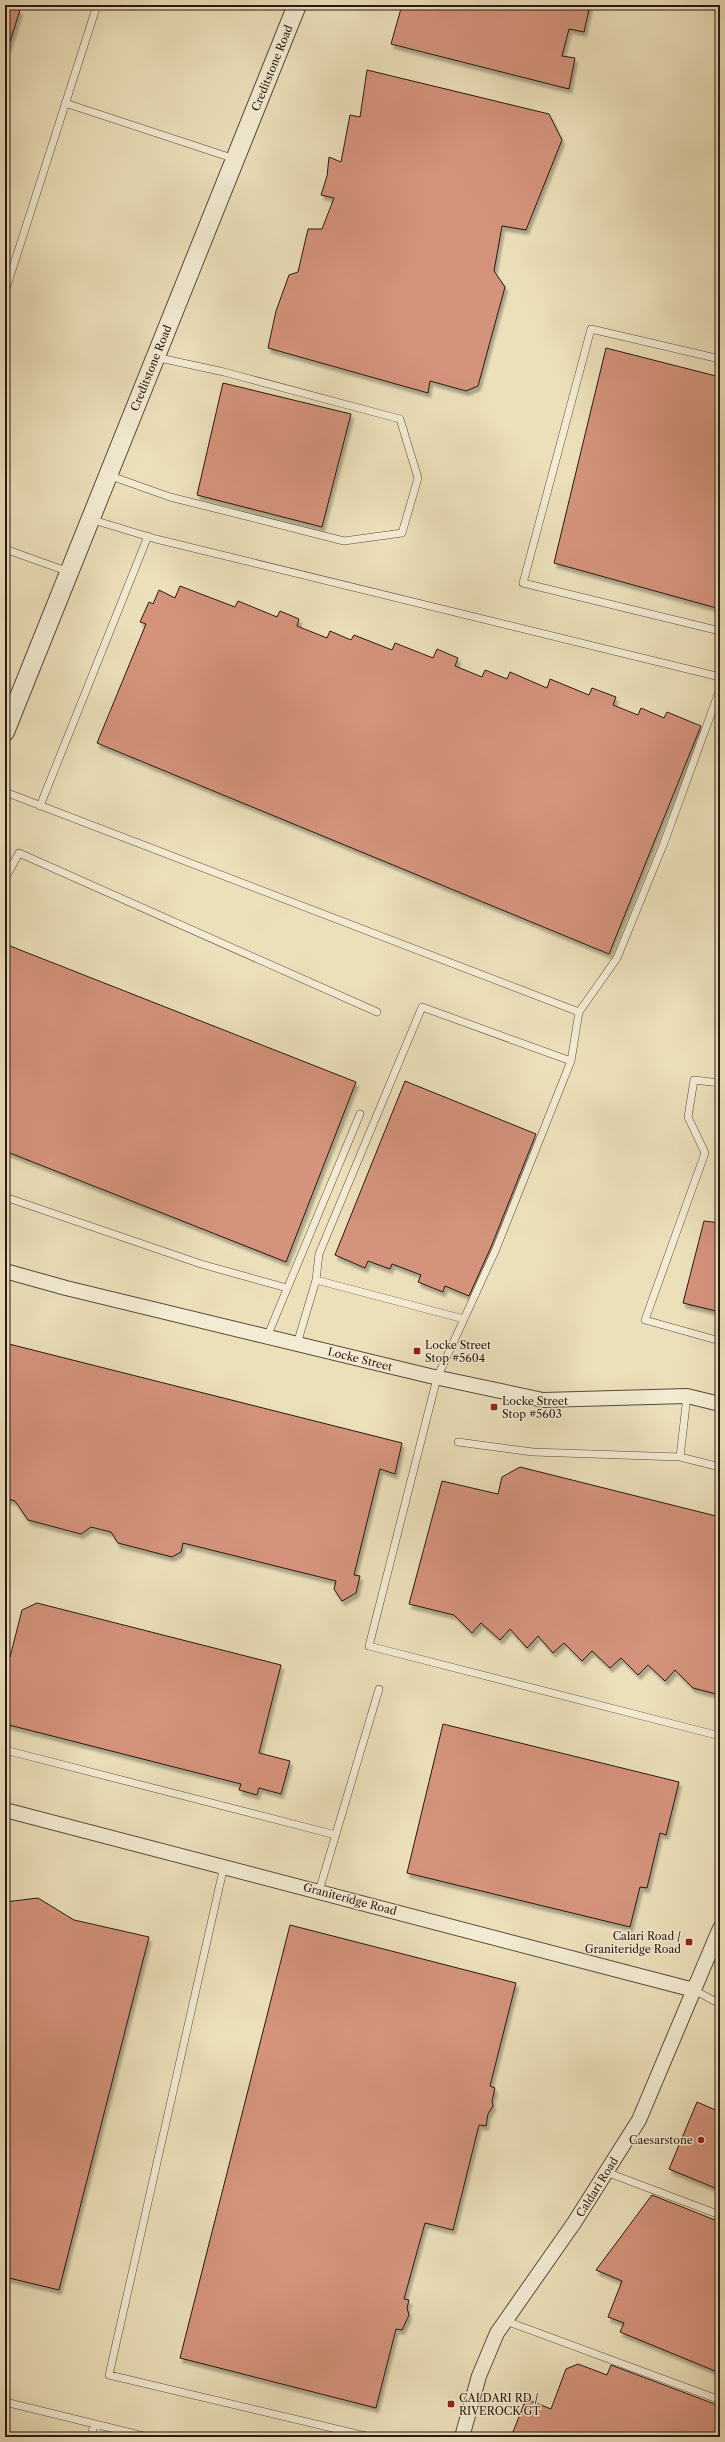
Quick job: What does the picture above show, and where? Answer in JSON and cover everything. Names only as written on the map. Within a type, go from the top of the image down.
[{"type":"street","name":"Creditstone Road","points":[[5,732],[297,5]]},
{"type":"street","name":"Locke Street","points":[[5,1271],[66,1288],[437,1378],[543,1400],[687,1396],[720,1404]]},
{"type":"street","name":"Graniteridge Road","points":[[5,1810],[694,1990]]},
{"type":"street","name":"Caldari Road","points":[[462,2437],[479,2376],[497,2333],[574,2223],[639,2120],[720,1928]]},
{"type":"lane","points":[[5,292],[98,5]]},
{"type":"lane","points":[[65,103],[235,159]]},
{"type":"lane","points":[[720,359],[592,329],[523,583],[720,631]]},
{"type":"lane","points":[[108,475],[170,497],[344,541],[402,533],[418,478],[400,419],[224,372],[155,357]]},
{"type":"lane","points":[[90,519],[148,536],[720,676]]},
{"type":"lane","points":[[40,806],[148,536]]},
{"type":"lane","points":[[5,549],[69,572]]},
{"type":"lane","points":[[720,689],[664,843],[617,958],[579,1012],[571,1061],[496,1249],[437,1378],[370,1646],[720,1736]]},
{"type":"lane","points":[[5,792],[579,1012]]},
{"type":"lane","points":[[5,879],[19,853],[377,1012]]},
{"type":"lane","points":[[298,1344],[316,1280],[319,1254],[422,1007],[571,1061]]},
{"type":"lane","points":[[720,1083],[694,1080],[688,1117],[705,1153],[645,1320],[720,1341]]},
{"type":"lane","points":[[267,1337],[360,1114]]},
{"type":"lane","points":[[5,1197],[201,1264],[287,1288]]},
{"type":"lane","points":[[316,1280],[464,1319]]},
{"type":"lane","points":[[680,1458],[687,1396]]},
{"type":"lane","points":[[458,1442],[533,1452],[680,1458],[720,1467]]},
{"type":"lane","points":[[319,1891],[379,1689]]},
{"type":"lane","points":[[5,1750],[336,1835]]},
{"type":"lane","points":[[224,1866],[109,2375],[370,2437]]},
{"type":"lane","points":[[694,1990],[720,2004]]},
{"type":"lane","points":[[606,2172],[720,2215]]},
{"type":"lane","points":[[506,2320],[720,2400]]},
{"type":"lane","points":[[5,2402],[148,2437]]},
{"type":"lane","points":[[90,2437],[94,2424]]},
{"type":"building","points":[[5,5],[20,10],[8,48],[5,47]]},
{"type":"building","points":[[402,5],[590,5],[584,32],[569,29],[562,56],[575,58],[569,89],[391,44]]},
{"type":"building","points":[[367,70],[549,114],[562,140],[526,230],[502,226],[494,271],[505,287],[478,386],[466,391],[430,381],[428,393],[268,348],[276,311],[289,275],[298,272],[308,229],[322,229],[334,198],[321,195],[327,176],[329,157],[341,162],[350,115],[360,117]]},
{"type":"building","points":[[606,348],[720,377],[720,609],[554,563]]},
{"type":"building","points":[[223,383],[351,414],[322,527],[197,495]]},
{"type":"building","points":[[180,586],[235,607],[238,601],[277,617],[280,611],[299,619],[297,626],[327,638],[330,631],[351,640],[354,635],[392,650],[395,643],[433,658],[437,649],[458,658],[455,666],[482,677],[485,670],[507,679],[510,672],[547,688],[550,679],[589,695],[592,688],[616,697],[613,705],[638,715],[641,708],[664,718],[667,712],[701,726],[609,954],[97,743],[146,624],[140,622],[149,602],[153,604],[159,590],[175,598]]},
{"type":"building","points":[[5,944],[356,1082],[286,1262],[5,1151]]},
{"type":"building","points":[[405,1081],[536,1134],[491,1247],[469,1296],[445,1286],[443,1292],[418,1282],[421,1275],[392,1264],[390,1269],[368,1261],[365,1268],[335,1255]]},
{"type":"building","points":[[704,1221],[720,1223],[720,1312],[683,1303]]},
{"type":"building","points":[[5,1343],[402,1443],[395,1474],[380,1469],[354,1575],[360,1576],[356,1593],[342,1601],[334,1589],[336,1581],[183,1543],[181,1552],[172,1557],[118,1543],[111,1532],[91,1527],[81,1534],[28,1520],[15,1501],[5,1498]]},
{"type":"building","points":[[520,1467],[720,1517],[720,1695],[693,1688],[675,1670],[665,1681],[648,1665],[638,1675],[621,1658],[610,1668],[592,1651],[582,1661],[564,1643],[553,1653],[538,1636],[527,1648],[510,1629],[500,1640],[481,1623],[472,1633],[454,1615],[409,1604],[442,1481],[498,1494],[502,1477]]},
{"type":"building","points":[[37,1603],[281,1665],[259,1753],[290,1761],[281,1794],[259,1788],[257,1795],[239,1790],[241,1784],[5,1724],[5,1656],[10,1657],[22,1610]]},
{"type":"building","points":[[443,1724],[679,1782],[666,1835],[660,1833],[647,1888],[640,1887],[630,1927],[407,1873]]},
{"type":"building","points":[[38,1898],[74,1920],[149,1937],[59,2290],[5,2277],[5,1902]]},
{"type":"building","points":[[290,1925],[516,1983],[490,2086],[495,2088],[492,2101],[493,2106],[488,2114],[486,2126],[479,2125],[453,2230],[425,2223],[404,2299],[409,2300],[407,2308],[409,2315],[402,2330],[396,2329],[376,2408],[180,2358]]},
{"type":"building","name":"Caesarstone","points":[[697,2102],[720,2112],[720,2190],[669,2169]]},
{"type":"building","points":[[652,2195],[720,2222],[720,2373],[620,2332],[624,2323],[608,2317],[622,2281],[596,2270]]},
{"type":"building","points":[[578,2364],[607,2375],[611,2365],[720,2406],[720,2437],[511,2437],[526,2399],[551,2409],[566,2369]]},
{"type":"place","name":"Locke Street Stop #5604","points":[[417,1351]]},
{"type":"place","name":"Locke Street Stop #5603","points":[[494,1407]]},
{"type":"place","name":"Calari Road / Graniteridge Road","points":[[689,1942]]},
{"type":"place","name":"Caesarstone","points":[[701,2140]]},
{"type":"place","name":"CALDARI RD / RIVEROCK GT","points":[[451,2404]]}]
